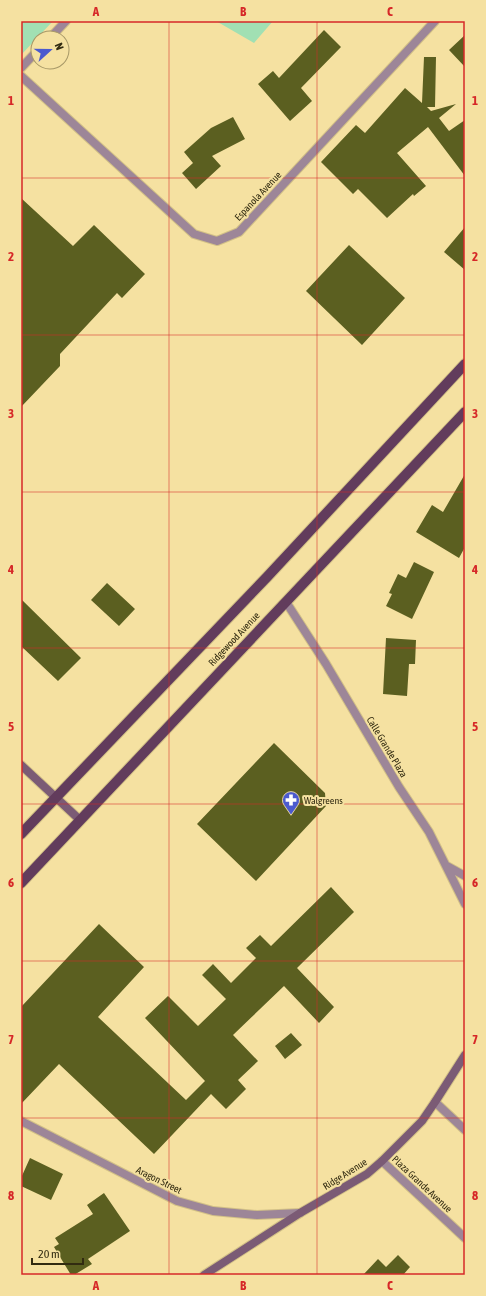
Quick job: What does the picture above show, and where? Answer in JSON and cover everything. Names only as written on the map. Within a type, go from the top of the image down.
[{"type":"main road","name":"Ridgewood Avenue","points":[[21,834],[267,577],[465,364]]},
{"type":"main road","name":"Ridgewood Avenue","points":[[21,883],[465,412]]},
{"type":"street","points":[[58,30],[66,21]]},
{"type":"street","name":"Espanola Avenue","points":[[21,76],[194,234],[217,241],[239,232],[435,21]]},
{"type":"street","points":[[21,68],[30,58]]},
{"type":"street","name":"Calle Grande Plaza","points":[[286,602],[326,664],[399,787],[428,832],[447,866],[465,904]]},
{"type":"street","points":[[21,765],[80,820]]},
{"type":"street","points":[[447,866],[465,876]]},
{"type":"street","name":"Ridge Avenue","points":[[204,1275],[300,1213],[367,1174],[382,1161],[422,1120],[465,1055]]},
{"type":"street","points":[[435,1102],[465,1130]]},
{"type":"street","name":"Aragon Street","points":[[21,1121],[177,1201],[213,1211],[257,1215],[300,1213]]},
{"type":"street","name":"Plaza Grande Avenue","points":[[382,1161],[465,1238]]},
{"type":"green space","points":[[21,21],[53,21],[45,30],[30,30],[30,45],[21,55]]},
{"type":"green space","points":[[216,21],[273,21],[254,43]]},
{"type":"building","points":[[324,30],[341,47],[301,88],[312,101],[290,121],[258,84],[273,71],[279,78]]},
{"type":"building","points":[[465,35],[465,67],[449,50]]},
{"type":"building","points":[[424,57],[436,57],[435,107],[427,107],[431,111],[456,104],[439,118],[449,131],[465,120],[465,176],[428,127],[397,153],[426,186],[414,196],[413,194],[387,218],[358,189],[353,194],[321,162],[356,125],[365,133],[405,88],[422,103]]},
{"type":"building","points":[[233,117],[245,139],[212,156],[221,166],[196,189],[182,173],[193,163],[184,152],[211,128]]},
{"type":"building","points":[[21,198],[73,246],[94,225],[145,274],[122,298],[117,293],[60,354],[60,366],[21,407]]},
{"type":"building","points":[[465,227],[465,270],[444,252]]},
{"type":"building","points":[[349,245],[405,298],[362,345],[306,291]]},
{"type":"building","points":[[465,474],[465,547],[459,558],[416,532],[432,505],[443,512]]},
{"type":"building","points":[[414,562],[434,572],[412,619],[386,606],[392,594],[389,593],[398,574],[406,578]]},
{"type":"building","points":[[107,583],[135,609],[119,626],[91,600]]},
{"type":"building","points":[[21,599],[81,658],[58,681],[21,646]]},
{"type":"building","points":[[386,638],[416,640],[415,664],[409,664],[407,696],[383,694]]},
{"type":"building","name":"Walgreens","points":[[274,743],[325,793],[326,806],[256,881],[197,824]]},
{"type":"building","points":[[331,887],[354,912],[297,968],[334,1007],[319,1023],[284,986],[233,1035],[258,1061],[238,1080],[246,1089],[226,1109],[211,1094],[154,1154],[59,1064],[21,1104],[21,1007],[99,924],[144,967],[98,1017],[186,1100],[205,1081],[145,1018],[168,996],[198,1026],[226,999],[202,975],[213,964],[231,983],[256,958],[246,948],[260,935],[271,946]]},
{"type":"building","points":[[291,1033],[302,1045],[285,1059],[275,1046]]},
{"type":"building","points":[[30,1158],[63,1174],[51,1200],[21,1186],[21,1178]]},
{"type":"building","points":[[104,1193],[130,1231],[88,1259],[92,1264],[74,1275],[71,1275],[54,1247],[59,1244],[55,1238],[93,1214],[87,1205]]},
{"type":"building","points":[[398,1255],[410,1267],[403,1275],[363,1275],[378,1259],[386,1267]]},
{"type":"place","name":"Walgreens","points":[[291,815]]}]
